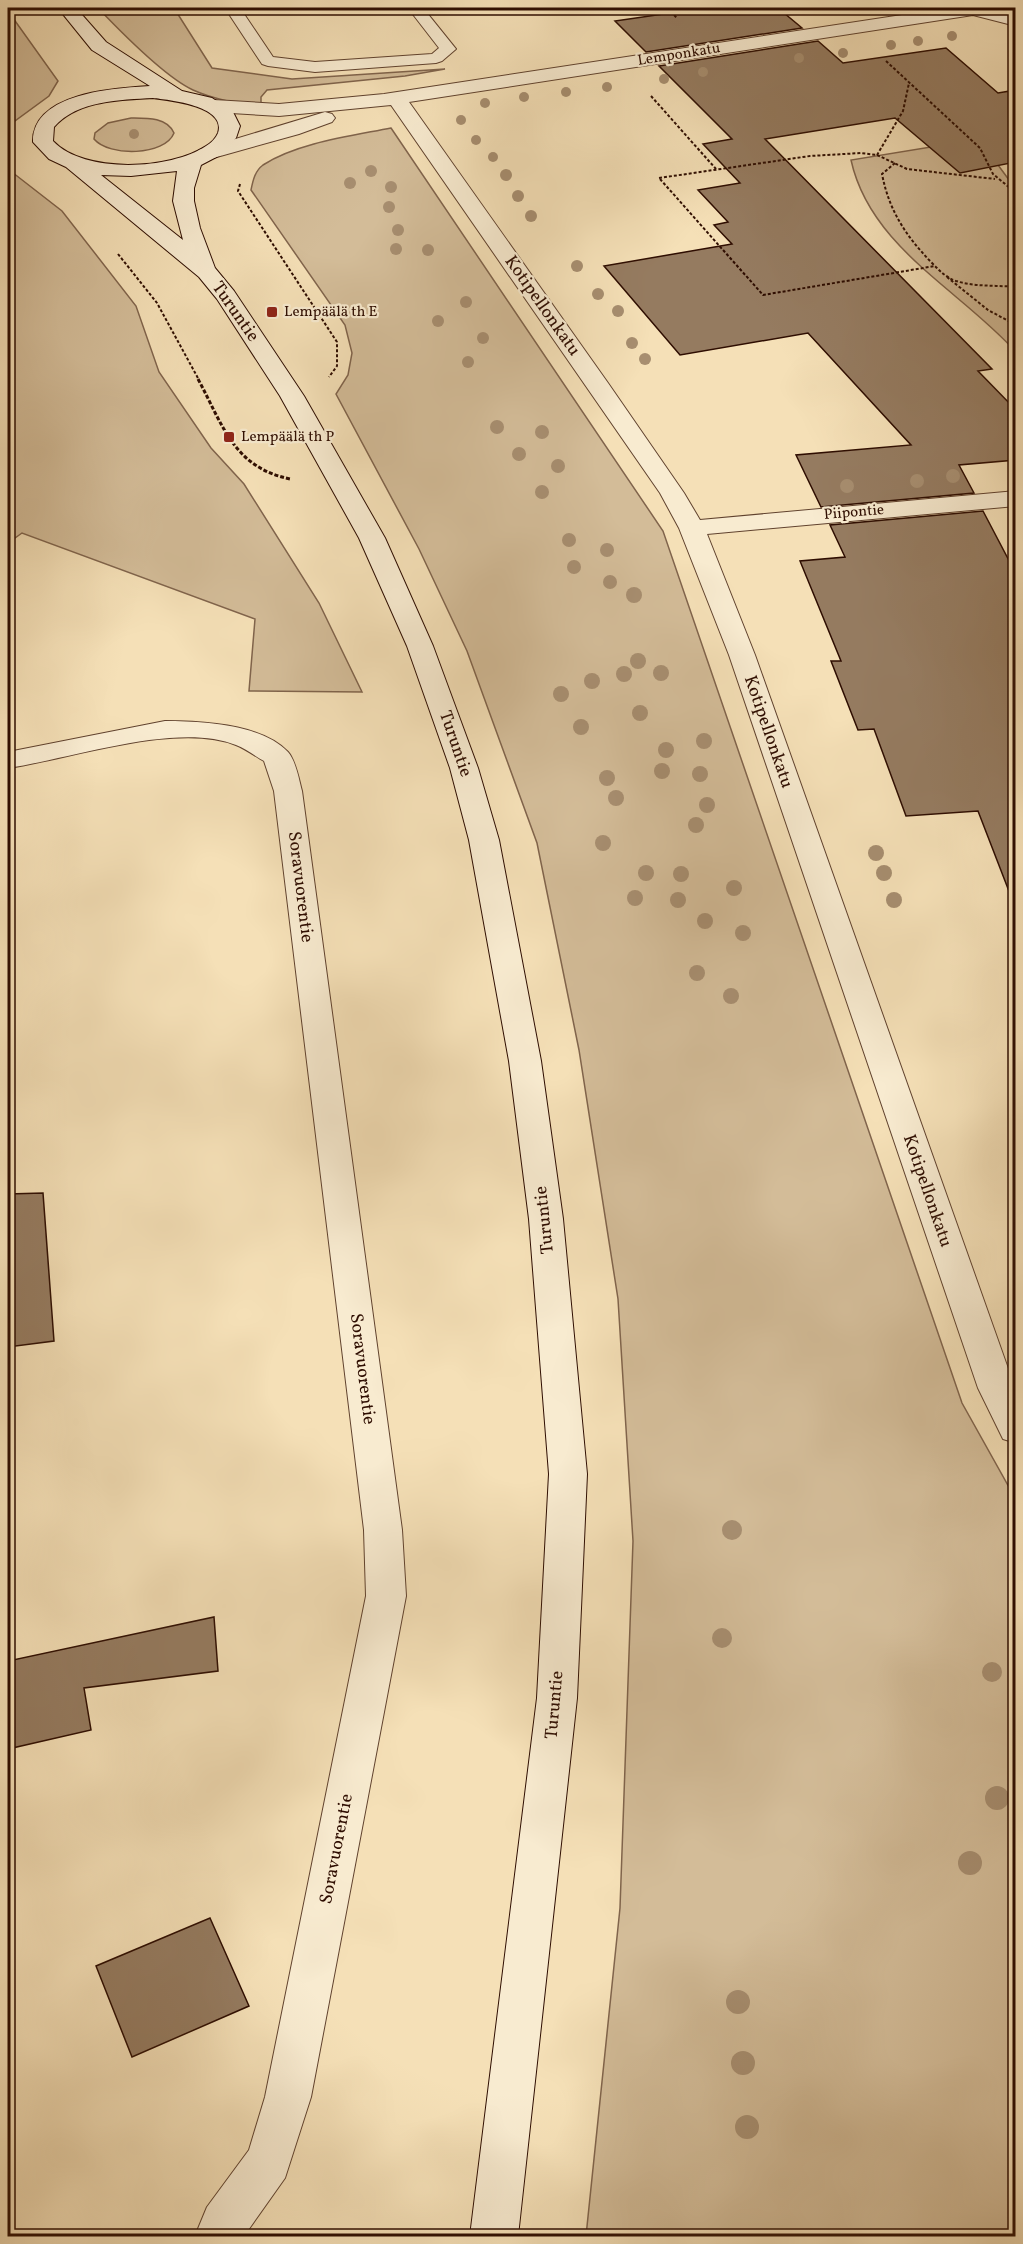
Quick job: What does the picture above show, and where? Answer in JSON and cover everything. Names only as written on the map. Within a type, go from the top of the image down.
[{"type":"street","points":[[974,8],[988,15],[1016,21]]},
{"type":"street","name":"Lemponkatu","points":[[177,94],[213,106],[279,110],[390,99],[974,8]]},
{"type":"street","points":[[71,11],[93,41],[104,76],[104,89],[91,100]]},
{"type":"street","points":[[93,41],[160,86],[177,94]]},
{"type":"street","points":[[74,164],[54,154],[43,142],[43,129],[54,116],[73,105],[128,93],[177,94]]},
{"type":"street","name":"Lemponkatu","points":[[74,164],[102,170],[133,171],[164,168],[390,99]]},
{"type":"street","name":"Kotipellonkatu","points":[[390,99],[640,445],[692,528],[742,655],[1006,1387],[1016,1429]]},
{"type":"street","points":[[199,158],[226,138],[230,125],[225,115],[213,106]]},
{"type":"street","name":"Turuntie","points":[[199,158],[184,180],[183,197],[185,218],[191,237],[207,272]]},
{"type":"street","name":"Turuntie","points":[[74,164],[207,272],[226,296],[305,420],[372,538],[420,646],[464,768],[484,840],[525,1061],[546,1219],[568,1474],[557,1698],[494,2236]]},
{"type":"street","name":"Piipontie","points":[[692,528],[1016,498]]},
{"type":"street","name":"Soravuorentie","points":[[8,760],[165,729],[203,729],[244,738],[277,757],[288,791],[383,1530],[386,1596],[288,2097],[268,2162],[224,2224],[219,2236]]},
{"type":"lane","points":[[233,8],[268,61],[315,67],[436,58],[448,49],[415,8]]},
{"type":"path","points":[[885,60],[980,148],[984,162],[995,179],[1016,193]]},
{"type":"path","points":[[877,155],[903,111],[909,83]]},
{"type":"path","points":[[648,92],[716,170]]},
{"type":"path","points":[[935,266],[764,295],[659,178],[810,156],[861,153],[877,155],[907,169],[995,179]]},
{"type":"path","points":[[895,163],[882,174],[886,199],[904,233],[946,277],[988,310],[1016,325]]},
{"type":"path","points":[[238,191],[243,176]]},
{"type":"path","points":[[183,197],[238,191]]},
{"type":"path","points":[[238,191],[337,342],[337,366],[322,387],[305,420]]},
{"type":"path","points":[[116,250],[157,303],[237,451],[249,463],[273,476],[346,491]]},
{"type":"path","points":[[946,277],[972,283],[1016,287]]},
{"type":"shaded area","points":[[98,8],[174,8],[212,68],[292,79],[445,69],[405,76],[267,90],[261,97],[261,106],[235,102],[218,99],[182,84],[143,53]]},
{"type":"shaded area","points":[[8,11],[58,81],[49,96],[8,126]]},
{"type":"shaded area","points":[[131,118],[161,121],[174,133],[169,141],[160,146],[136,151],[112,149],[101,145],[94,139],[95,133],[108,123]]},
{"type":"shaded area","points":[[391,128],[663,531],[962,1403],[1015,1498],[1015,2236],[586,2236],[620,1908],[633,1541],[618,1299],[579,1050],[537,843],[467,651],[419,549],[336,394],[348,375],[352,353],[345,325],[251,190],[258,170],[277,157],[325,141]]},
{"type":"shaded area","points":[[937,146],[998,165],[1015,188],[1015,351],[897,243],[877,218],[861,191],[851,160]]},
{"type":"shaded area","points":[[8,169],[62,211],[136,306],[159,372],[211,448],[244,484],[319,603],[362,692],[249,691],[255,619],[22,533],[8,543]]},
{"type":"building","points":[[705,8],[778,8],[802,28],[646,52],[615,21]]},
{"type":"building","points":[[818,41],[843,63],[946,48],[998,93],[1016,90],[1016,162],[960,173],[895,118],[765,139],[992,369],[978,371],[1016,410],[1016,460],[959,465],[974,493],[821,507],[796,455],[911,445],[808,333],[680,355],[604,266],[732,244],[714,225],[728,222],[698,190],[740,183],[703,144],[732,139],[659,66]]},
{"type":"building","points":[[983,511],[1016,574],[1016,899],[1012,899],[978,811],[906,816],[874,729],[858,730],[831,661],[841,661],[800,561],[845,557],[830,525]]},
{"type":"building","points":[[43,1193],[54,1341],[8,1347],[8,1194]]},
{"type":"building","points":[[214,1617],[218,1671],[84,1688],[91,1730],[8,1749],[8,1661]]},
{"type":"building","points":[[210,1918],[249,2006],[132,2057],[96,1966]]},
{"type":"place","name":"Lempäälä th E","points":[[272,312]]},
{"type":"place","name":"Lempäälä th P","points":[[229,437]]}]
